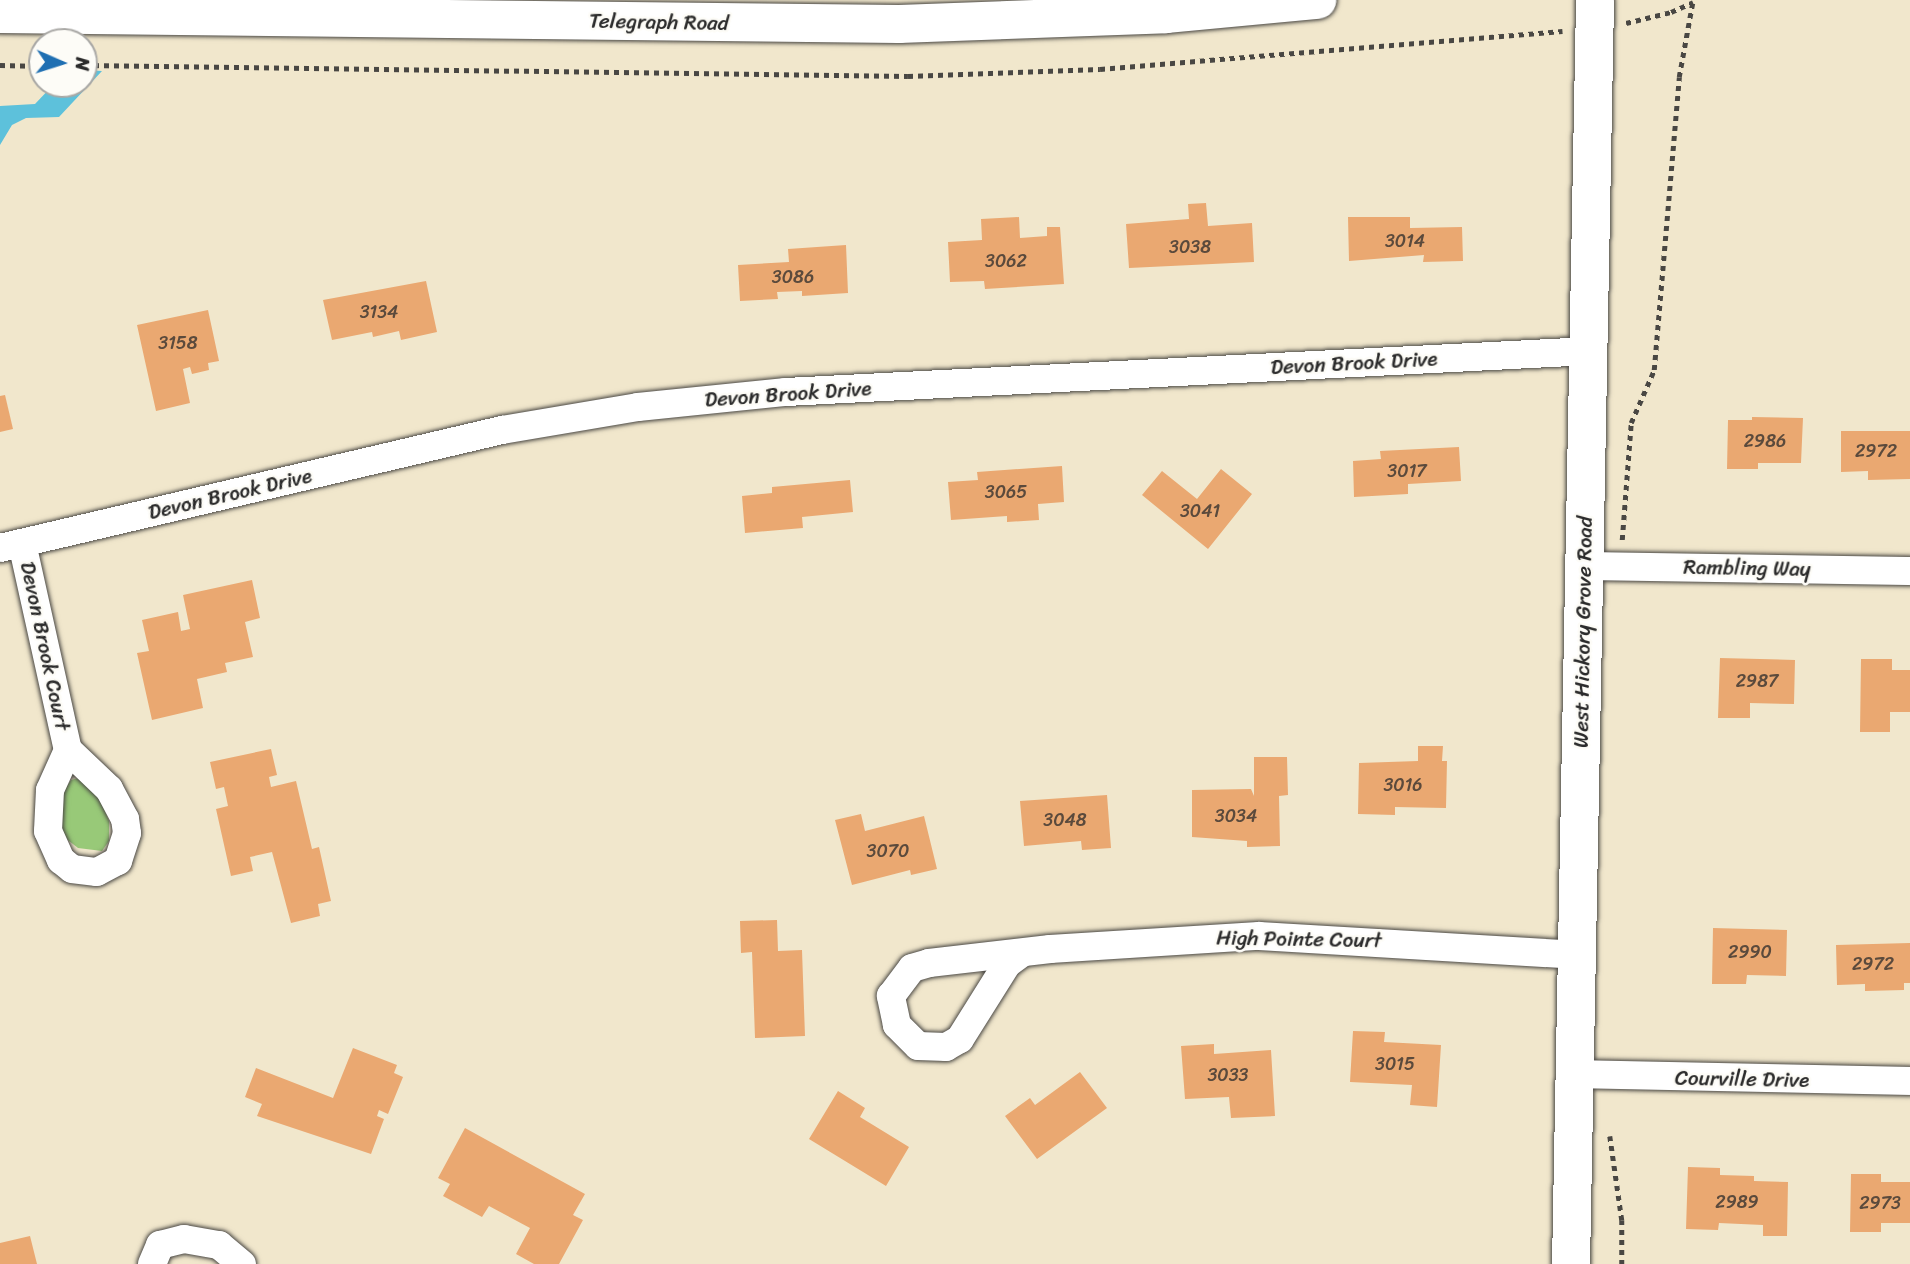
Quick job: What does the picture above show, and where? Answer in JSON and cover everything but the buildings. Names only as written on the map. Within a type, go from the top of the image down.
[{"type":"main road","name":"Telegraph Road","points":[[0,15],[500,10],[1032,21],[1317,0]]},
{"type":"main road","name":"West Hickory Grove Road","points":[[1571,1264],[1595,0]]},
{"type":"street","name":"Devon Brook Drive","points":[[11,545],[502,430],[638,408],[786,392],[1590,351]]},
{"type":"street","name":"Devon Brook Court","points":[[11,545],[68,750]]},
{"type":"street","name":"Rambling Way","points":[[1584,566],[1910,571]]},
{"type":"street","name":"High Pointe Court","points":[[1023,953],[1000,973],[960,1039],[946,1047],[925,1047],[907,1038],[897,1025],[891,996],[912,968],[1023,953],[1155,940],[1259,936],[1440,944],[1575,955]]},
{"type":"street","name":"Courville Drive","points":[[1574,1074],[1910,1080]]},
{"type":"street","points":[[152,1264],[160,1245],[184,1238],[219,1245],[242,1264]]},
{"type":"path","points":[[1639,21],[1693,1]]},
{"type":"path","points":[[1622,535],[1631,423],[1654,370],[1679,78],[1693,1]]},
{"type":"path","points":[[98,65],[908,76],[1100,69],[1536,34]]},
{"type":"path","points":[[0,65],[28,66]]},
{"type":"path","points":[[1610,1131],[1622,1220],[1622,1264]]},
{"type":"green space","points":[[82,777],[99,796],[109,821],[109,841],[102,851],[78,848],[64,837],[60,824],[63,792],[71,780]]},
{"type":"water","points":[[41,98],[77,98],[59,117],[26,118],[12,125],[0,145],[0,106],[35,104]]}]
